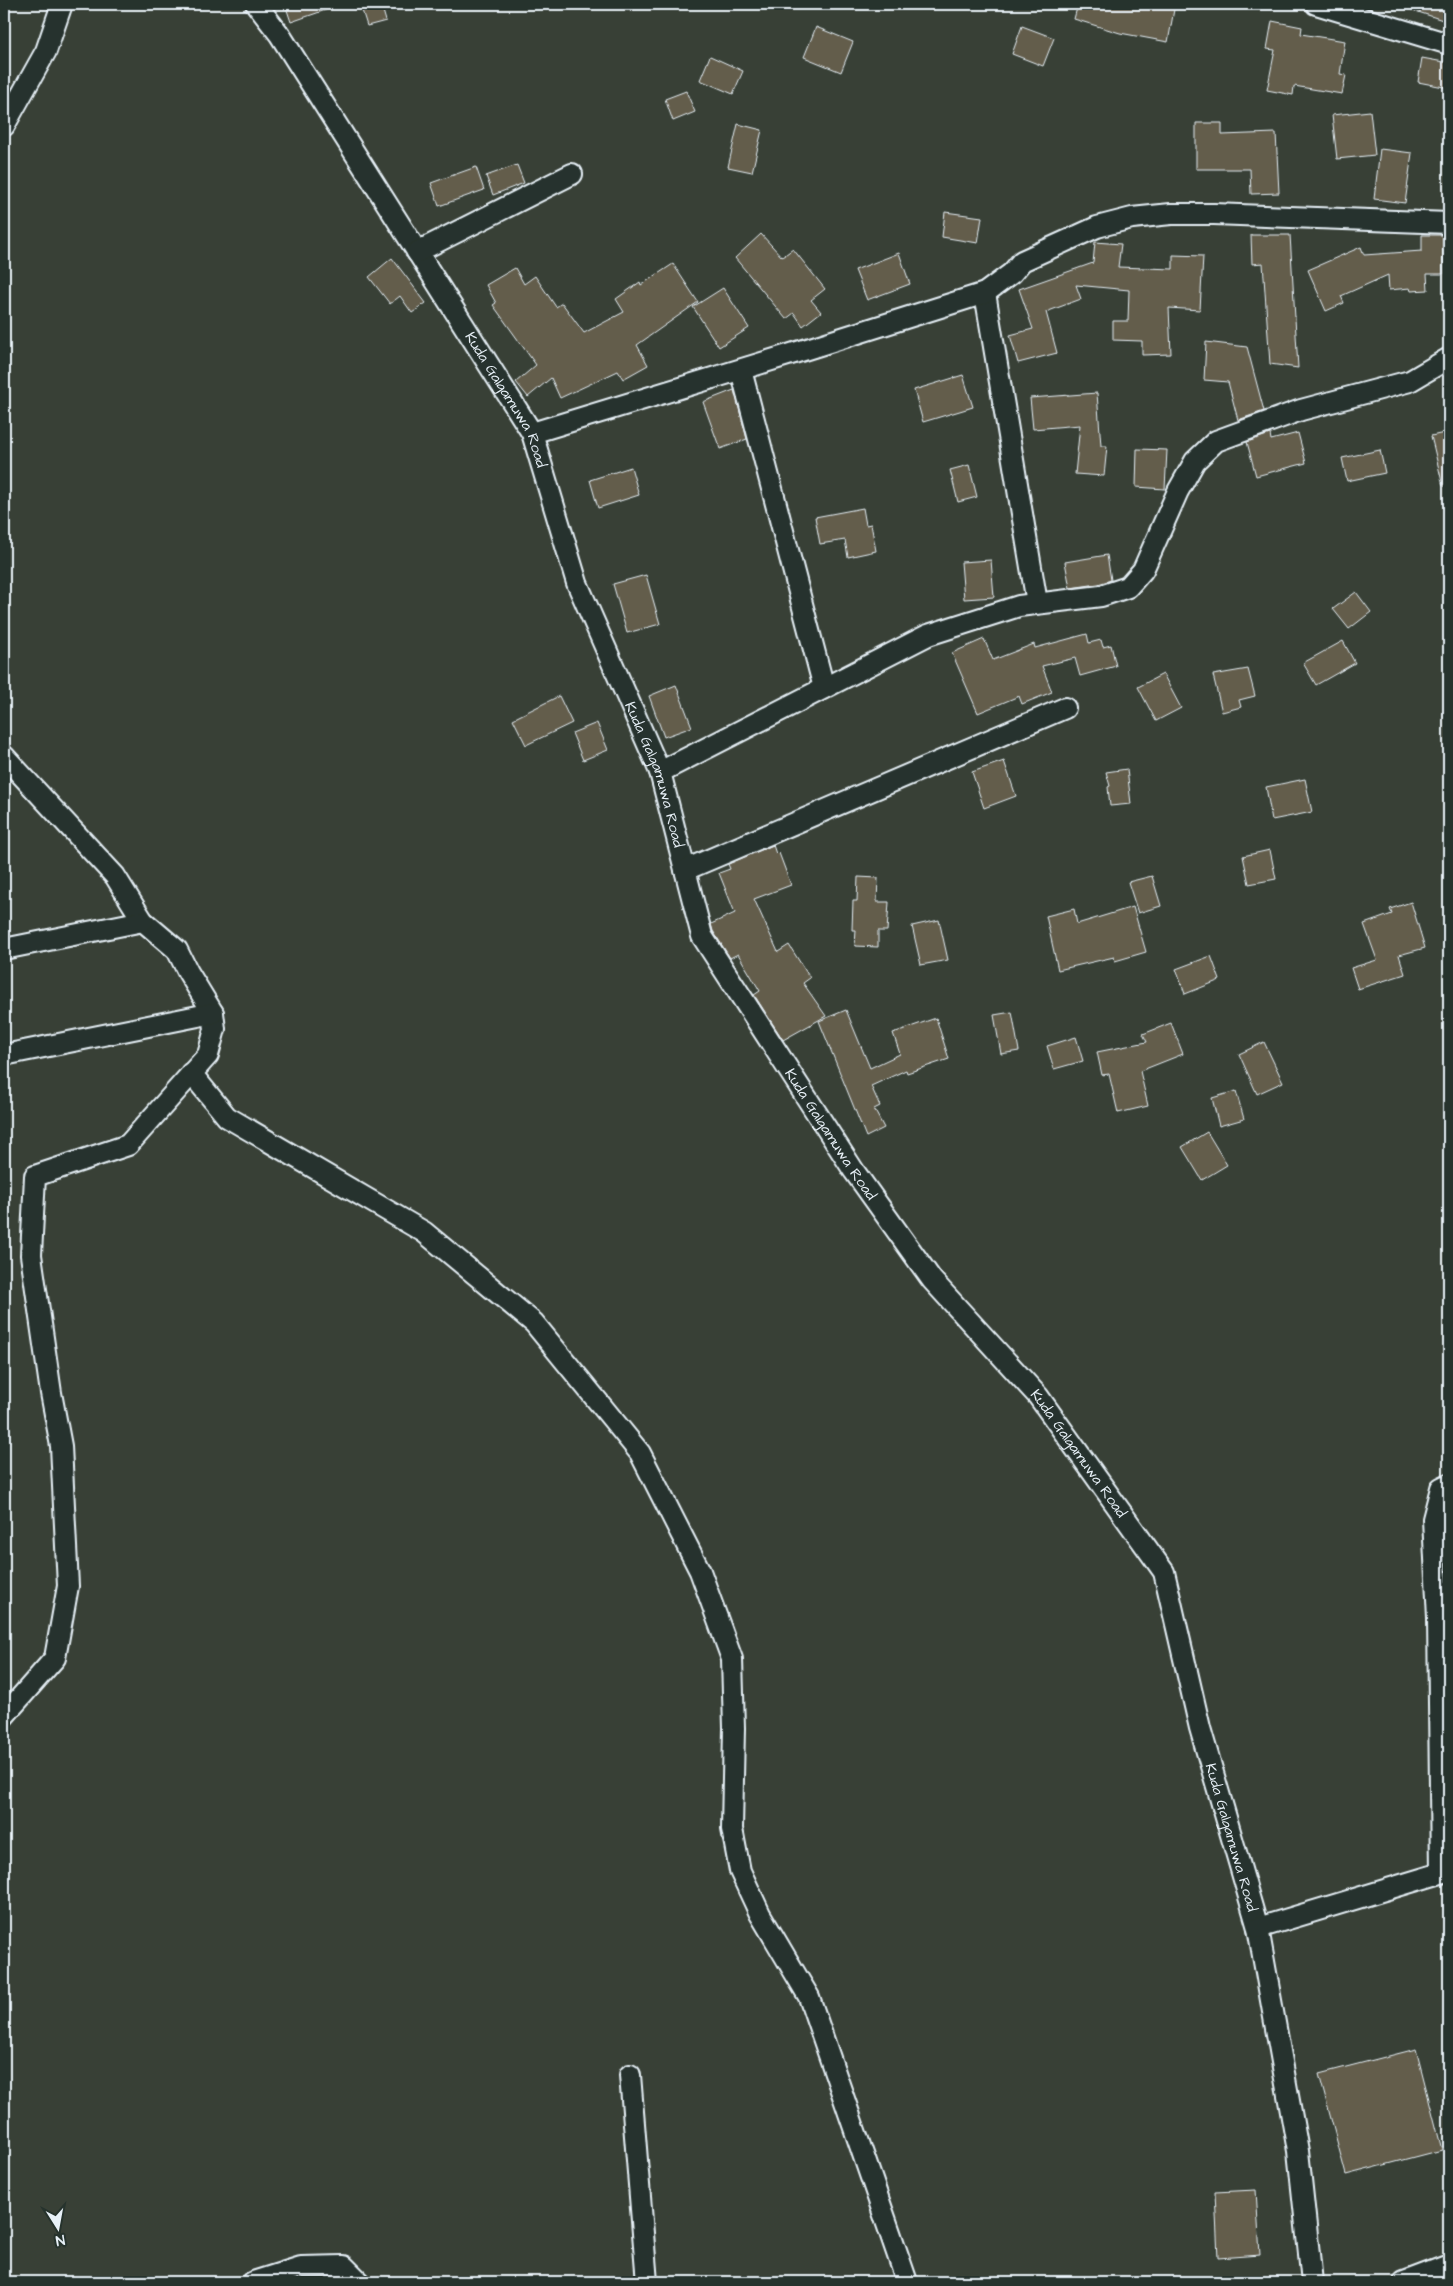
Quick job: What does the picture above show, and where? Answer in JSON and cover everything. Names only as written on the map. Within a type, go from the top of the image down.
[{"type":"street","points":[[4,126],[46,51],[62,4]]},
{"type":"street","name":"Kuda Galgamuwa Road","points":[[256,4],[280,35],[532,433],[578,583],[660,772],[702,936],[854,1171],[932,1280],[1038,1396],[1164,1572],[1200,1728],[1258,1928],[1298,2151],[1312,2282]]},
{"type":"street","points":[[1316,4],[1444,43]]},
{"type":"street","points":[[417,252],[572,174]]},
{"type":"street","points":[[532,433],[741,370],[985,293],[1012,273],[1022,261],[1097,227],[1132,218],[1171,214],[1214,214],[1449,223]]},
{"type":"street","points":[[985,293],[1037,603]]},
{"type":"street","points":[[660,772],[928,635],[1019,606],[1101,596],[1128,588],[1143,570],[1178,491],[1195,461],[1216,441],[1301,410],[1410,381],[1449,358]]},
{"type":"street","points":[[741,370],[824,688]]},
{"type":"street","points":[[685,870],[1065,708]]},
{"type":"street","points":[[4,756],[65,819],[115,876],[144,921],[177,950],[213,1014],[215,1028],[208,1055],[128,1145],[35,1176],[31,1255],[61,1446],[68,1586],[55,1658],[4,1716]]},
{"type":"street","points":[[4,949],[144,921]]},
{"type":"street","points":[[4,1055],[213,1014]]},
{"type":"street","points":[[191,1073],[227,1117],[424,1232],[534,1323],[640,1453],[700,1571],[732,1659],[734,1728],[732,1829],[740,1871],[760,1914],[809,1997],[907,2282]]},
{"type":"street","points":[[1258,1928],[1442,1873],[1438,1618],[1433,1519],[1441,1488],[1449,1484]]},
{"type":"street","points":[[630,2075],[647,2282]]},
{"type":"street","points":[[1404,2282],[1449,2265]]},
{"type":"street","points":[[253,2282],[301,2267],[344,2266],[360,2282]]},
{"type":"building","points":[[285,4],[336,4],[337,6],[291,22]]},
{"type":"building","points":[[381,4],[386,21],[367,26],[361,7]]},
{"type":"building","points":[[1078,4],[1175,4],[1168,42],[1120,33],[1074,19]]},
{"type":"building","points":[[1403,4],[1449,4],[1449,22],[1403,7]]},
{"type":"building","points":[[1272,21],[1302,27],[1301,34],[1345,41],[1340,74],[1346,75],[1342,94],[1294,86],[1293,95],[1267,90],[1275,50],[1267,49]]},
{"type":"building","points":[[1022,26],[1054,38],[1043,66],[1012,54]]},
{"type":"building","points":[[816,27],[853,42],[841,72],[804,57]]},
{"type":"building","points":[[710,56],[743,71],[733,94],[700,80]]},
{"type":"building","points":[[1422,58],[1449,63],[1449,88],[1418,82]]},
{"type":"building","points":[[686,91],[695,112],[673,121],[665,99]]},
{"type":"building","points":[[1370,111],[1375,155],[1337,159],[1332,115]]},
{"type":"building","points":[[1196,123],[1222,123],[1222,135],[1276,133],[1279,193],[1251,194],[1250,169],[1196,169]]},
{"type":"building","points":[[738,124],[762,130],[752,172],[728,167]]},
{"type":"building","points":[[1380,149],[1412,153],[1405,203],[1374,199]]},
{"type":"building","points":[[517,165],[524,183],[493,195],[486,176]]},
{"type":"building","points":[[476,167],[484,190],[439,206],[431,183]]},
{"type":"building","points":[[945,212],[982,217],[978,243],[942,237]]},
{"type":"building","points":[[761,234],[782,257],[793,249],[825,289],[811,300],[821,312],[803,326],[794,313],[786,319],[735,258]]},
{"type":"building","points":[[1251,235],[1290,235],[1298,368],[1270,364],[1263,263],[1252,264]]},
{"type":"building","points":[[1422,235],[1443,235],[1443,274],[1427,274],[1428,290],[1411,291],[1410,288],[1389,290],[1388,275],[1341,296],[1344,303],[1326,311],[1308,270],[1361,247],[1364,255],[1422,251]]},
{"type":"building","points":[[1095,242],[1121,244],[1118,267],[1173,269],[1173,255],[1203,256],[1200,310],[1169,308],[1171,354],[1142,355],[1142,341],[1113,340],[1113,321],[1128,321],[1129,290],[1076,285],[1081,299],[1046,312],[1057,353],[1018,363],[1010,335],[1033,329],[1019,289],[1093,263]]},
{"type":"building","points":[[899,253],[910,284],[867,300],[855,270]]},
{"type":"building","points":[[392,258],[426,303],[412,313],[400,296],[390,304],[369,277]]},
{"type":"building","points":[[673,264],[698,302],[637,345],[648,365],[623,379],[618,371],[560,398],[551,378],[528,397],[516,382],[536,365],[493,305],[496,303],[486,285],[515,268],[524,284],[535,276],[556,307],[562,303],[584,333],[624,312],[616,299],[640,282],[641,285]]},
{"type":"building","points":[[723,288],[749,328],[719,347],[693,307]]},
{"type":"building","points":[[1206,342],[1247,347],[1264,411],[1238,420],[1228,382],[1204,380]]},
{"type":"building","points":[[963,375],[973,407],[923,422],[914,390]]},
{"type":"building","points":[[734,390],[747,439],[720,449],[703,402]]},
{"type":"building","points":[[1097,393],[1101,446],[1107,446],[1104,476],[1075,474],[1080,425],[1033,429],[1030,398]]},
{"type":"building","points":[[1449,432],[1449,486],[1443,486],[1431,436]]},
{"type":"building","points":[[1298,433],[1306,463],[1256,476],[1247,442],[1270,434],[1271,440]]},
{"type":"building","points":[[1137,449],[1167,450],[1165,489],[1136,487]]},
{"type":"building","points":[[1380,450],[1385,473],[1347,481],[1342,458]]},
{"type":"building","points":[[969,465],[977,497],[958,502],[950,470]]},
{"type":"building","points":[[631,467],[639,495],[598,508],[590,480]]},
{"type":"building","points":[[863,508],[866,525],[871,524],[876,551],[848,557],[845,540],[820,544],[815,517]]},
{"type":"building","points":[[1107,555],[1111,580],[1070,588],[1065,562]]},
{"type":"building","points":[[991,560],[994,597],[964,599],[961,562]]},
{"type":"building","points":[[646,575],[660,624],[627,633],[613,584]]},
{"type":"building","points":[[1356,592],[1371,612],[1349,629],[1333,609]]},
{"type":"building","points":[[1087,634],[1089,643],[1101,640],[1103,647],[1111,645],[1116,666],[1080,676],[1075,658],[1042,666],[1052,692],[1022,704],[1019,696],[978,713],[952,653],[984,639],[993,660],[1034,644],[1035,648]]},
{"type":"building","points":[[1343,641],[1355,663],[1316,685],[1303,663]]},
{"type":"building","points":[[1248,669],[1255,696],[1239,700],[1241,707],[1222,712],[1213,675]]},
{"type":"building","points":[[1163,674],[1181,708],[1156,721],[1138,687]]},
{"type":"building","points":[[676,685],[692,727],[664,737],[649,696]]},
{"type":"building","points":[[559,696],[572,723],[526,745],[513,719]]},
{"type":"building","points":[[597,723],[608,750],[583,760],[572,733]]},
{"type":"building","points":[[1004,761],[1016,796],[984,808],[972,772]]},
{"type":"building","points":[[1127,769],[1131,804],[1110,806],[1108,787],[1110,786],[1106,772]]},
{"type":"building","points":[[1305,779],[1312,812],[1272,820],[1266,787]]},
{"type":"building","points":[[773,845],[776,854],[779,853],[791,885],[754,899],[778,952],[789,945],[810,978],[803,983],[826,1016],[783,1040],[754,995],[760,991],[738,954],[730,958],[713,931],[711,924],[735,913],[719,873],[730,869],[728,864]]},
{"type":"building","points":[[1270,850],[1276,879],[1249,884],[1243,856]]},
{"type":"building","points":[[1152,876],[1161,906],[1138,913],[1128,882]]},
{"type":"building","points":[[858,877],[878,878],[877,902],[889,902],[887,931],[878,931],[878,947],[855,946],[856,930],[852,930],[853,901],[857,901]]},
{"type":"building","points":[[1411,902],[1425,948],[1399,955],[1405,974],[1358,989],[1351,968],[1377,960],[1364,924],[1392,914],[1390,909]]},
{"type":"building","points":[[1133,907],[1146,952],[1115,961],[1114,957],[1058,970],[1046,916],[1074,909],[1077,924]]},
{"type":"building","points":[[939,920],[948,960],[921,965],[912,926]]},
{"type":"building","points":[[1211,956],[1220,980],[1185,994],[1176,969]]},
{"type":"building","points":[[846,1010],[870,1068],[900,1054],[893,1033],[936,1018],[949,1059],[907,1073],[906,1070],[871,1086],[880,1106],[874,1109],[884,1128],[866,1137],[819,1021]]},
{"type":"building","points":[[1012,1012],[1019,1051],[1001,1054],[994,1015]]},
{"type":"building","points":[[1171,1023],[1183,1054],[1140,1071],[1148,1106],[1118,1113],[1109,1074],[1102,1075],[1097,1052],[1147,1042],[1143,1034]]},
{"type":"building","points":[[1076,1037],[1083,1061],[1054,1069],[1047,1046]]},
{"type":"building","points":[[1264,1042],[1283,1082],[1257,1094],[1239,1054]]},
{"type":"building","points":[[1236,1091],[1244,1119],[1219,1126],[1212,1098]]},
{"type":"building","points":[[1207,1132],[1227,1165],[1202,1180],[1182,1147]]},
{"type":"building","points":[[1416,2049],[1442,2150],[1346,2175],[1319,2074]]},
{"type":"building","points":[[1256,2190],[1260,2255],[1218,2258],[1215,2192]]}]
